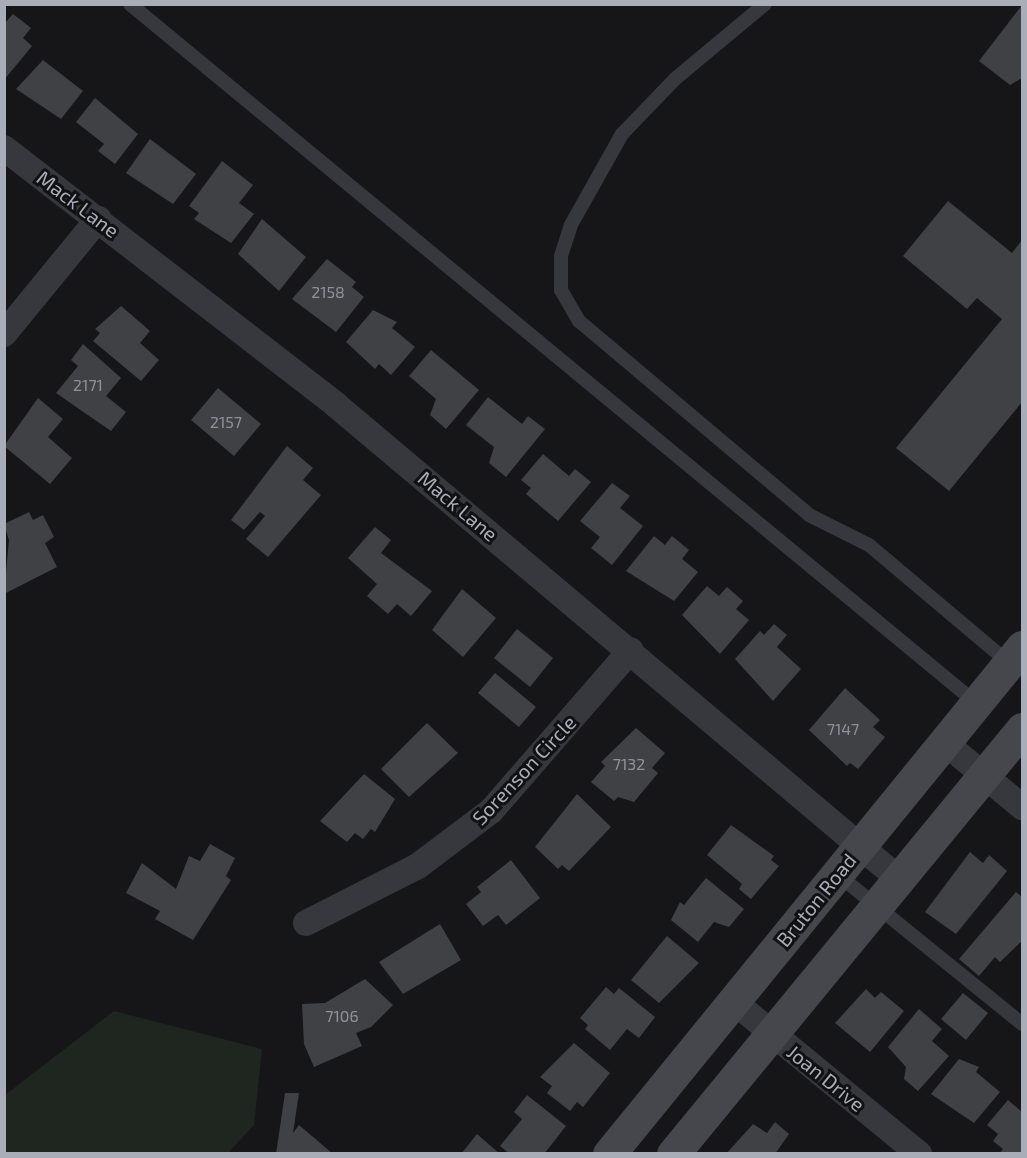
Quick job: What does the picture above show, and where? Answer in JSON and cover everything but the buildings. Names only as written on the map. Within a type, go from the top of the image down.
[{"type":"main road","name":"Bruton Road","points":[[609,1154],[1016,655]]},
{"type":"main road","points":[[673,1154],[1023,729]]},
{"type":"street","name":"Mack Lane","points":[[4,148],[327,398],[631,650],[899,879]]},
{"type":"street","points":[[4,334],[98,219]]},
{"type":"street","name":"Sorenson Circle","points":[[306,923],[418,866],[491,811],[631,650]]},
{"type":"street","points":[[944,742],[1023,807]]},
{"type":"street","name":"Joan Drive","points":[[733,1001],[919,1154]]},
{"type":"lane","points":[[130,4],[976,703]]},
{"type":"lane","points":[[765,4],[675,79],[622,134],[571,225],[561,256],[561,290],[579,321],[809,515],[869,544],[1016,655]]},
{"type":"lane","points":[[837,874],[1023,1024]]},
{"type":"shaded area","points":[[114,1011],[262,1049],[254,1125],[228,1153],[5,1153],[5,1095]]}]
